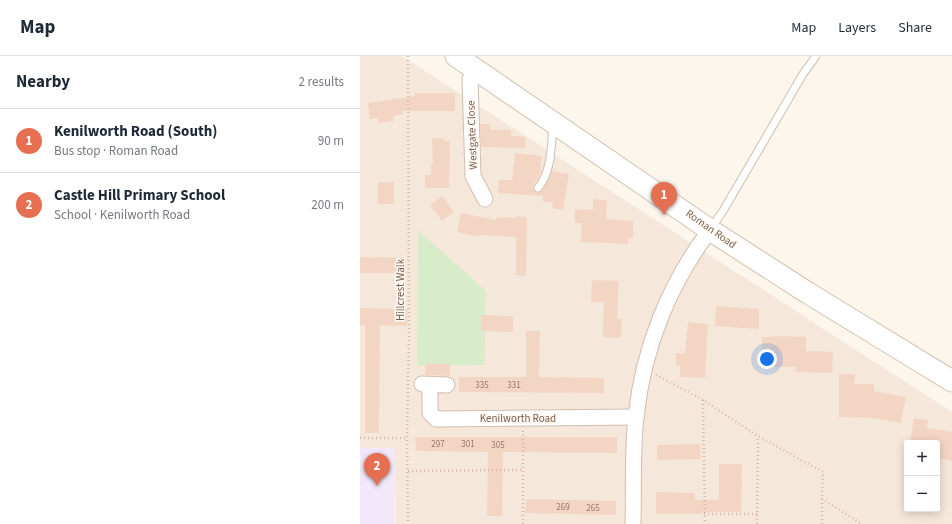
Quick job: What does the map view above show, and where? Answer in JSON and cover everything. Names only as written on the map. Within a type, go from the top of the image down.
[{"type":"street","name":"Roman Road","points":[[456,56],[554,121],[710,230],[808,293],[952,381]]},
{"type":"street","name":"Westgate Close","points":[[475,68],[470,79],[473,176],[484,199]]},
{"type":"street","points":[[633,524],[636,418],[647,356],[657,324],[676,284],[699,244],[710,230]]},
{"type":"street","name":"Kenilworth Road","points":[[447,384],[426,385],[430,413],[436,419],[636,418]]},
{"type":"lane","points":[[710,230],[723,211],[803,74],[816,56]]},
{"type":"lane","points":[[538,188],[544,180],[548,170],[554,121]]},
{"type":"path","name":"Hillcrest Walk","points":[[408,56],[408,524]]},
{"type":"path","points":[[652,373],[703,400],[758,436],[823,472],[822,524]]},
{"type":"path","points":[[703,400],[705,524]]},
{"type":"path","points":[[522,524],[523,418]]},
{"type":"path","points":[[757,524],[758,436]]},
{"type":"path","points":[[360,438],[407,438]]},
{"type":"path","points":[[408,471],[523,470]]},
{"type":"path","points":[[822,499],[862,524]]},
{"type":"path","points":[[704,514],[757,514]]},
{"type":"shaded area","points":[[360,56],[402,56],[952,412],[952,524],[396,524],[394,448],[360,448]]},
{"type":"shaded area","points":[[360,448],[394,448],[395,524],[360,524]]},
{"type":"green space","points":[[418,230],[486,291],[484,365],[417,366]]},
{"type":"building","points":[[415,93],[455,93],[455,111],[402,111],[403,114],[393,116],[393,121],[378,123],[378,118],[370,119],[368,103],[415,96]]},
{"type":"building","points":[[480,124],[490,124],[490,130],[511,130],[511,136],[525,137],[525,148],[481,147]]},
{"type":"building","points":[[432,138],[444,138],[444,141],[450,141],[449,188],[425,188],[425,175],[431,175],[431,164],[433,164]]},
{"type":"building","points":[[515,153],[542,156],[540,169],[542,170],[533,187],[536,192],[542,191],[552,171],[569,174],[563,210],[552,208],[553,203],[542,201],[543,196],[498,193],[499,180],[512,180]]},
{"type":"building","points":[[378,182],[394,182],[394,204],[378,204]]},
{"type":"building","points":[[442,196],[454,212],[442,221],[430,205]]},
{"type":"building","points":[[593,199],[607,200],[606,219],[633,221],[633,238],[628,238],[628,244],[581,242],[582,223],[575,223],[575,209],[593,210]]},
{"type":"building","points":[[461,213],[496,220],[497,217],[527,217],[526,276],[516,275],[516,237],[479,235],[479,237],[457,232]]},
{"type":"building","points":[[360,257],[406,258],[406,273],[360,273]]},
{"type":"building","points":[[592,280],[619,281],[617,319],[622,319],[621,338],[603,337],[604,302],[591,302]]},
{"type":"building","points":[[716,306],[759,309],[759,329],[715,326]]},
{"type":"building","points":[[360,308],[407,309],[407,326],[380,325],[379,433],[365,433],[365,325],[360,325]]},
{"type":"building","points":[[481,315],[513,316],[513,332],[481,331]]},
{"type":"building","points":[[688,322],[708,324],[705,378],[680,377],[680,366],[676,366],[676,353],[685,354]]},
{"type":"building","points":[[526,331],[540,331],[539,377],[604,378],[604,393],[459,392],[459,377],[526,377]]},
{"type":"building","points":[[762,337],[806,337],[806,351],[833,352],[832,373],[795,372],[796,367],[762,367]]},
{"type":"building","points":[[425,364],[450,364],[450,376],[425,375]]},
{"type":"building","points":[[839,374],[855,374],[854,384],[874,384],[874,391],[906,397],[901,423],[871,418],[839,417]]},
{"type":"building","points":[[914,418],[928,420],[927,428],[952,432],[952,461],[940,459],[940,440],[910,440]]},
{"type":"building","points":[[415,437],[617,437],[617,453],[503,452],[502,516],[487,516],[488,452],[416,451]]},
{"type":"building","points":[[700,444],[701,459],[657,460],[657,445]]},
{"type":"building","points":[[719,464],[742,464],[741,512],[656,514],[656,492],[695,493],[695,500],[719,500]]},
{"type":"building","points":[[526,499],[616,501],[616,515],[525,513]]},
{"type":"place","name":"Kenilworth Road (South)","points":[[664,215]]},
{"type":"place","name":"Castle Hill Primary School","points":[[377,486]]}]
